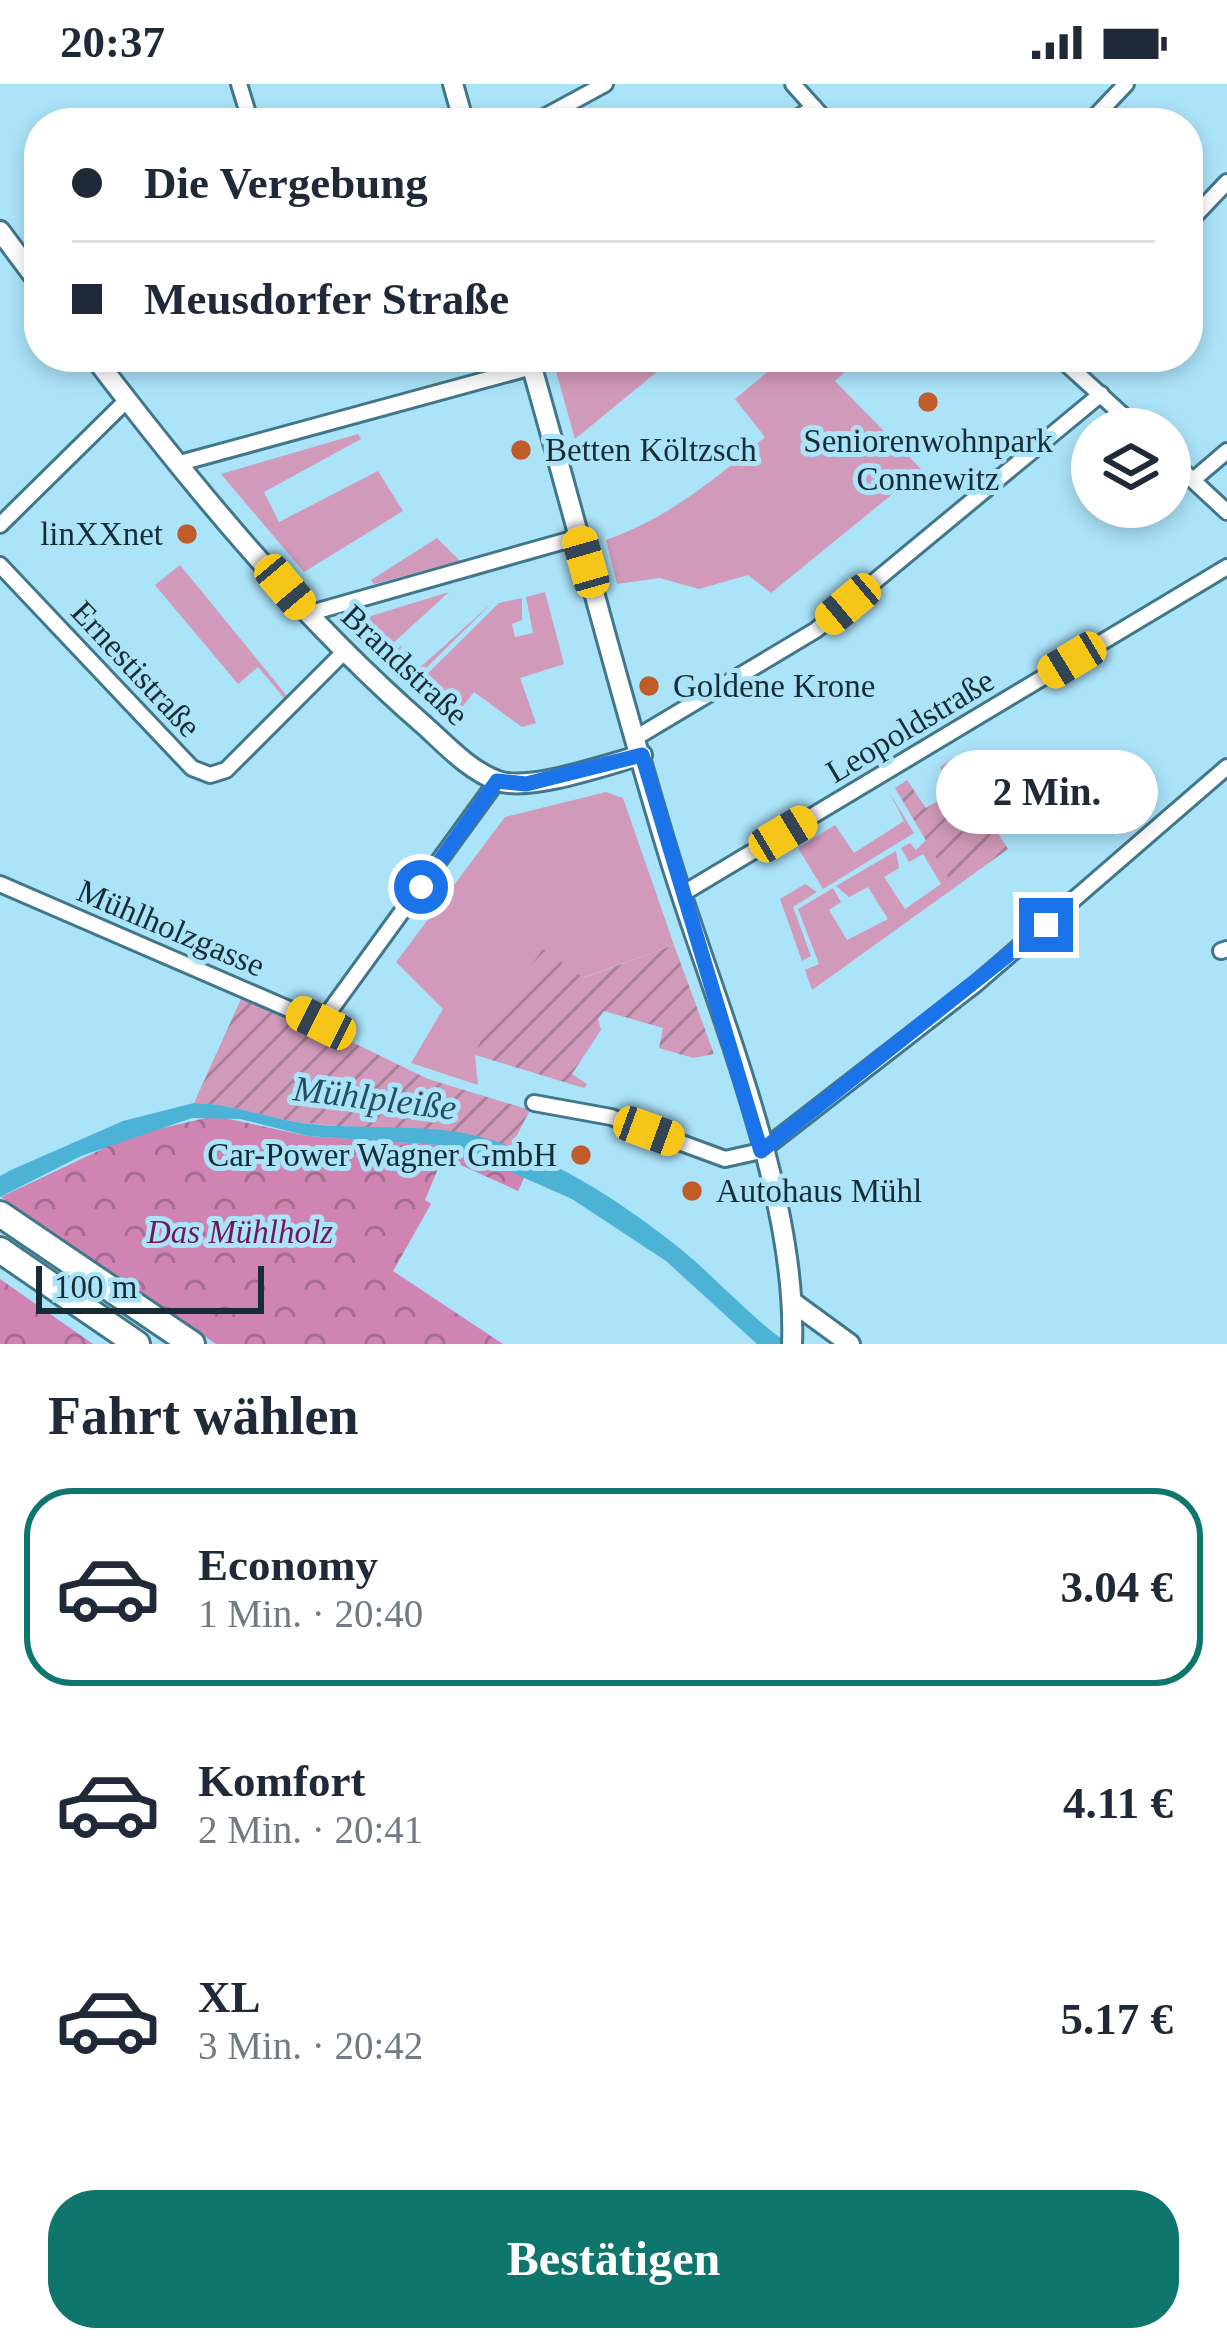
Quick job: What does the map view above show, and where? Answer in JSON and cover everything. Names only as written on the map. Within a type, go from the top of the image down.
[{"type":"highway","points":[[0,1214],[192,1344]]},
{"type":"highway","points":[[0,1250],[137,1344]]},
{"type":"main road","points":[[0,231],[24,263]]},
{"type":"main road","name":"Brandstraße","points":[[106,372],[307,614],[470,765],[497,781]]},
{"type":"main road","points":[[533,372],[761,1151],[794,1304],[792,1344]]},
{"type":"main road","points":[[497,781],[526,784],[639,746]]},
{"type":"main road","points":[[794,1304],[850,1344]]},
{"type":"street","points":[[561,108],[605,84]]},
{"type":"street","points":[[793,84],[814,107]]},
{"type":"street","points":[[1103,108],[1126,84]]},
{"type":"street","points":[[1203,207],[1227,182]]},
{"type":"street","points":[[180,464],[496,372]]},
{"type":"street","points":[[1076,372],[1116,408]]},
{"type":"street","points":[[639,746],[816,630],[1101,394]]},
{"type":"street","points":[[0,525],[127,400]]},
{"type":"street","points":[[1227,451],[1193,480],[1227,512]]},
{"type":"street","points":[[307,614],[579,537]]},
{"type":"street","name":"Ernestistraße","points":[[0,565],[192,768],[210,775],[226,770],[344,652]]},
{"type":"street","name":"Leopoldstraße","points":[[682,894],[1227,567]]},
{"type":"street","points":[[534,1103],[611,1117],[725,1159],[761,1151],[976,984],[1227,767]]},
{"type":"street","name":"Mühlholzgasse","points":[[0,884],[321,1023],[497,781]]},
{"type":"shaded area","points":[[556,372],[657,372],[575,439]]},
{"type":"shaded area","points":[[767,372],[845,372],[835,381],[922,470],[771,593],[748,575],[699,589],[660,578],[617,584],[606,540],[671,509],[765,437],[735,399]]},
{"type":"shaded area","points":[[358,434],[361,439],[264,492],[279,522],[378,471],[403,511],[304,572],[221,474]]},
{"type":"shaded area","points":[[437,538],[460,561],[374,584],[371,580]]},
{"type":"shaded area","points":[[180,565],[287,696],[258,667],[238,684],[155,585]]},
{"type":"shaded area","points":[[449,592],[379,656],[354,628],[358,620]]},
{"type":"shaded area","points":[[545,592],[564,664],[520,678],[536,723],[522,727],[474,692],[456,715],[416,685],[499,603],[522,598],[522,620],[512,624],[515,637],[533,633],[526,597]]},
{"type":"shaded area","points":[[493,602],[412,682],[384,661],[402,645],[398,655],[415,672]]},
{"type":"shaded area","points":[[952,759],[1008,849],[954,888],[895,788],[907,780],[926,808],[954,791],[940,767]]},
{"type":"shaded area","points":[[606,792],[623,798],[674,945],[582,978],[544,950],[475,1055],[478,1085],[411,1063],[443,1009],[396,962],[505,817]]},
{"type":"shaded area","points":[[889,792],[914,833],[823,889],[798,848],[835,825],[854,853],[904,821]]},
{"type":"shaded area","points":[[926,840],[954,888],[812,990],[805,970],[819,964],[798,909],[833,888],[841,902],[829,910],[847,940],[888,919],[868,887],[849,897],[836,886],[896,851],[899,868],[884,877],[905,909],[941,884],[923,854],[909,862],[901,848],[910,843],[916,850]]},
{"type":"shaded area","points":[[805,884],[817,892],[793,907],[811,956],[802,961],[780,899]]},
{"type":"shaded area","points":[[674,945],[714,1054],[693,1058],[659,1048],[663,1028],[604,1011],[598,1019],[601,1030],[572,1074],[587,1084],[584,1088],[475,1055],[486,1028],[543,949],[583,978]]},
{"type":"shaded area","points":[[245,990],[428,1079],[530,1110],[511,1147],[460,1135],[305,1123],[194,1103]]},
{"type":"green space","name":"Das Mühlholz","points":[[215,1116],[308,1136],[452,1146],[525,1176],[518,1191],[443,1157],[425,1200],[431,1204],[393,1271],[503,1344],[216,1344],[1,1197],[132,1135]]},
{"type":"green space","points":[[0,1279],[93,1344],[0,1344]]},
{"type":"water","points":[[194,1103],[311,1124],[457,1132],[530,1154],[583,1181],[656,1230],[789,1344],[757,1344],[666,1261],[572,1199],[452,1146],[308,1136],[240,1119],[192,1118],[81,1156],[0,1197],[0,1176],[11,1170],[123,1121]]},
{"type":"place","name":"Seniorenwohnpark Connewitz","points":[[928,402]]},
{"type":"place","name":"Betten Költzsch","points":[[521,450]]},
{"type":"place","name":"linXXnet","points":[[187,534]]},
{"type":"place","name":"Goldene Krone","points":[[649,686]]},
{"type":"place","name":"Car-Power Wagner GmbH","points":[[581,1155]]},
{"type":"place","name":"Autohaus Mühl","points":[[692,1191]]},
{"type":"route","points":[[421,887],[497,781],[526,784],[642,755],[761,1151],[1046,925]]},
{"type":"water label","name":"Mühlpleiße","points":[[375,1098]]}]
